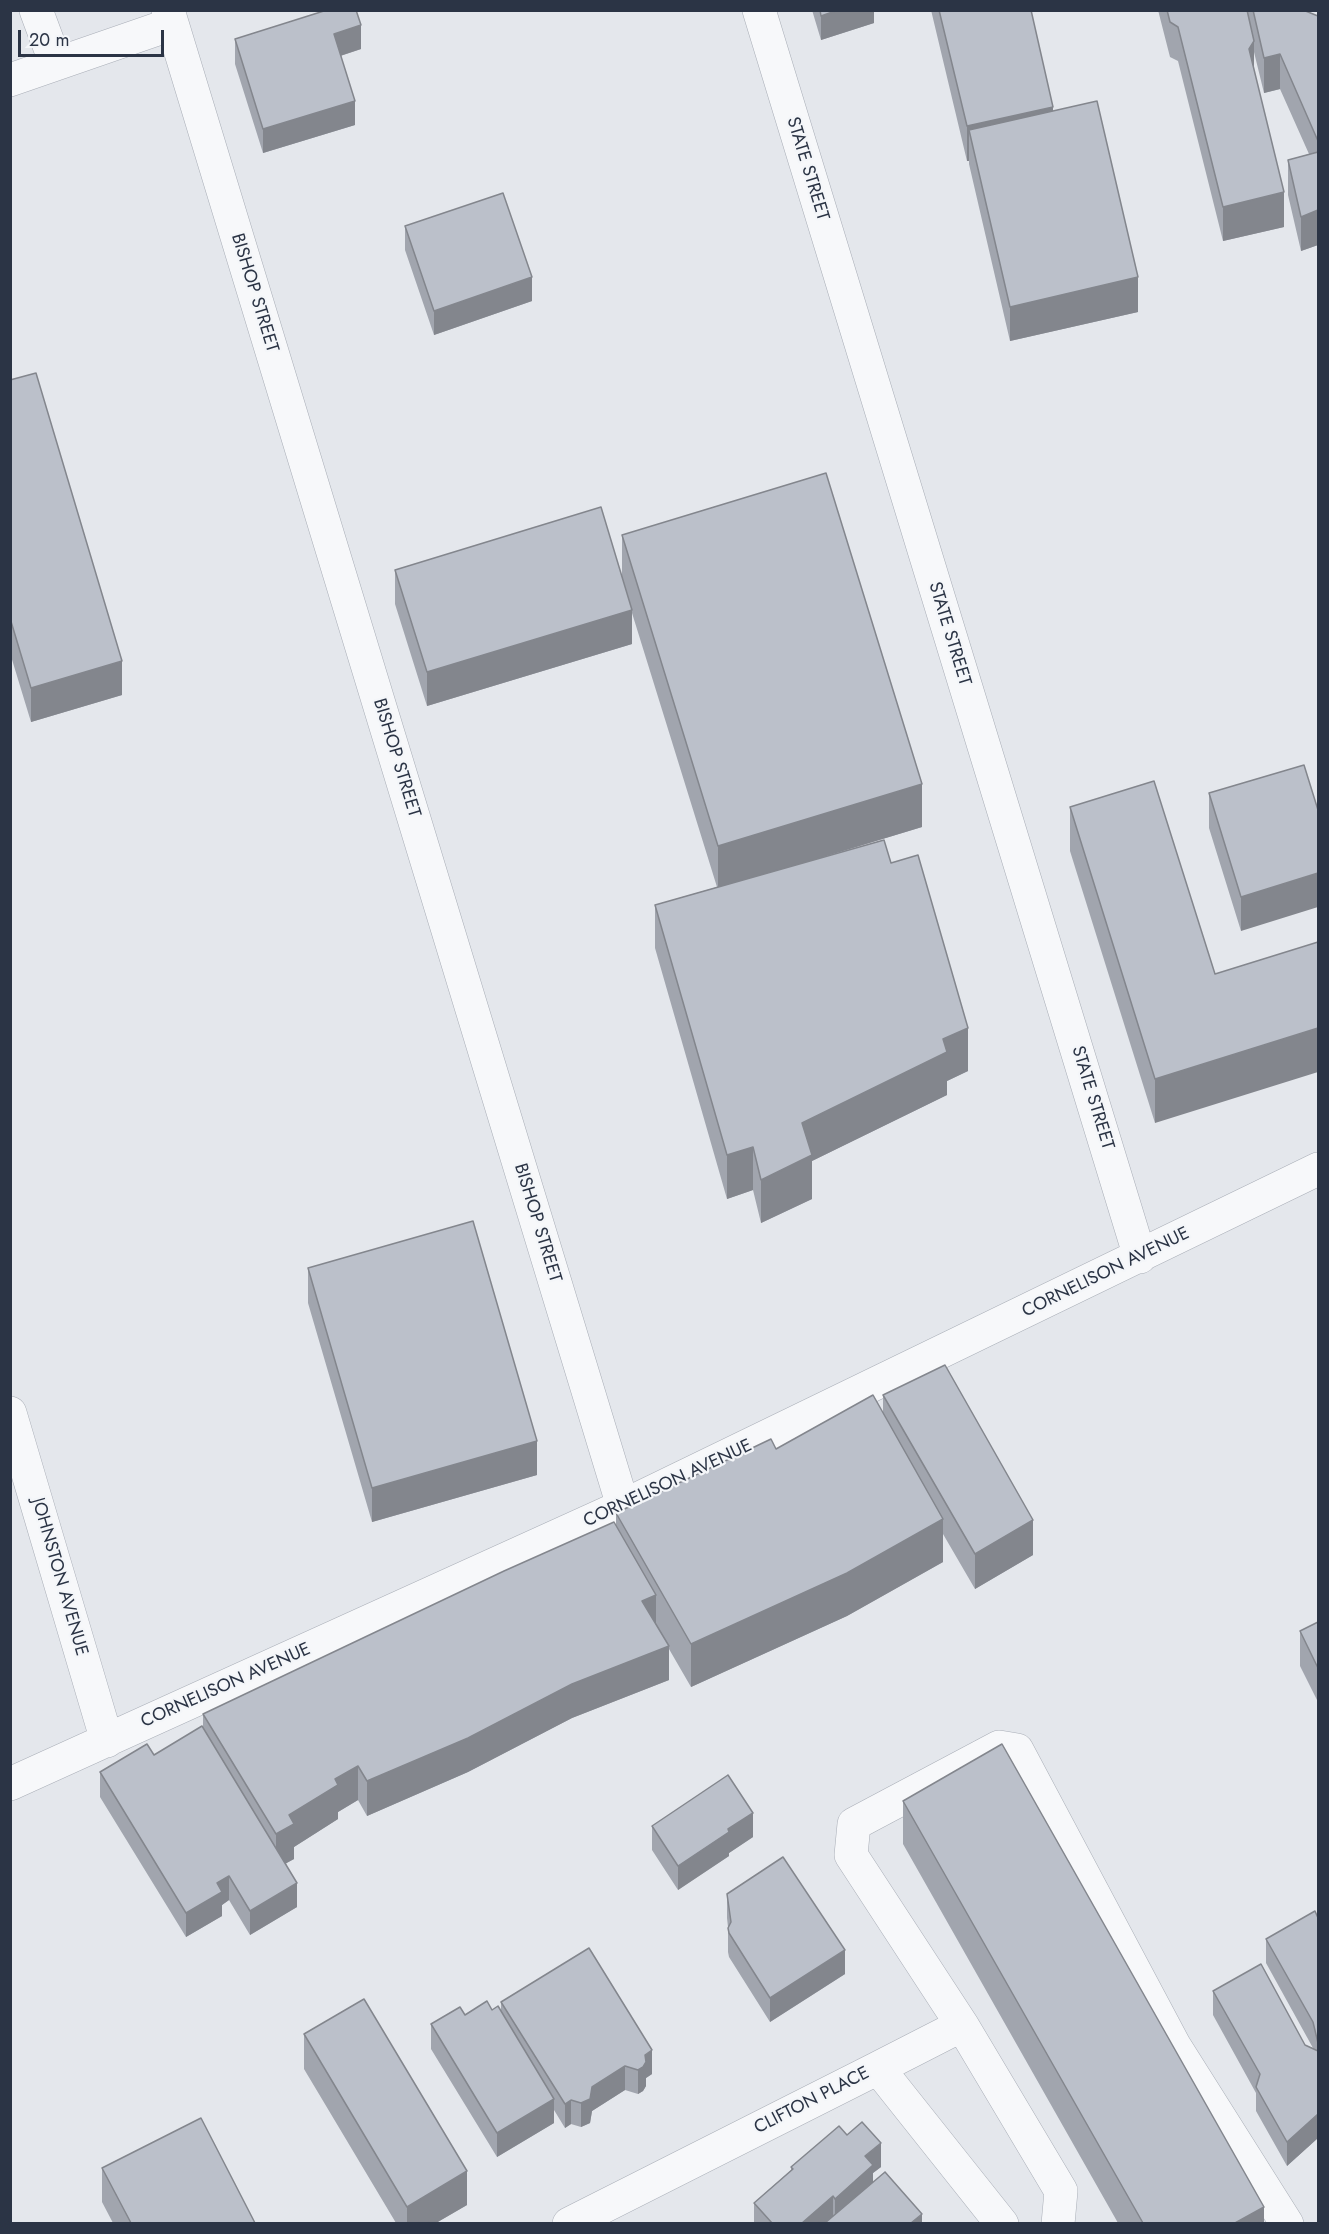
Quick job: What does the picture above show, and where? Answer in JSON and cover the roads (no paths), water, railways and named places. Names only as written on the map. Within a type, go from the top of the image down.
[{"type":"street","points":[[36,10],[56,64]]},
{"type":"street","name":"STATE STREET","points":[[759,10],[1140,1257]]},
{"type":"street","points":[[10,80],[56,64],[170,17]]},
{"type":"street","name":"BISHOP STREET","points":[[170,17],[623,1506]]},
{"type":"street","name":"CORNELISON AVENUE","points":[[10,1784],[623,1506],[1318,1169]]},
{"type":"street","name":"JOHNSTON AVENUE","points":[[10,1413],[107,1741]]},
{"type":"street","points":[[1058,2223],[1061,2191],[962,2025],[851,1856],[854,1824],[999,1748],[1017,1750],[1174,2045],[1287,2223]]},
{"type":"street","points":[[878,2068],[962,2025]]},
{"type":"street","name":"CLIFTON PLACE","points":[[569,2223],[878,2068],[1002,2223]]}]
